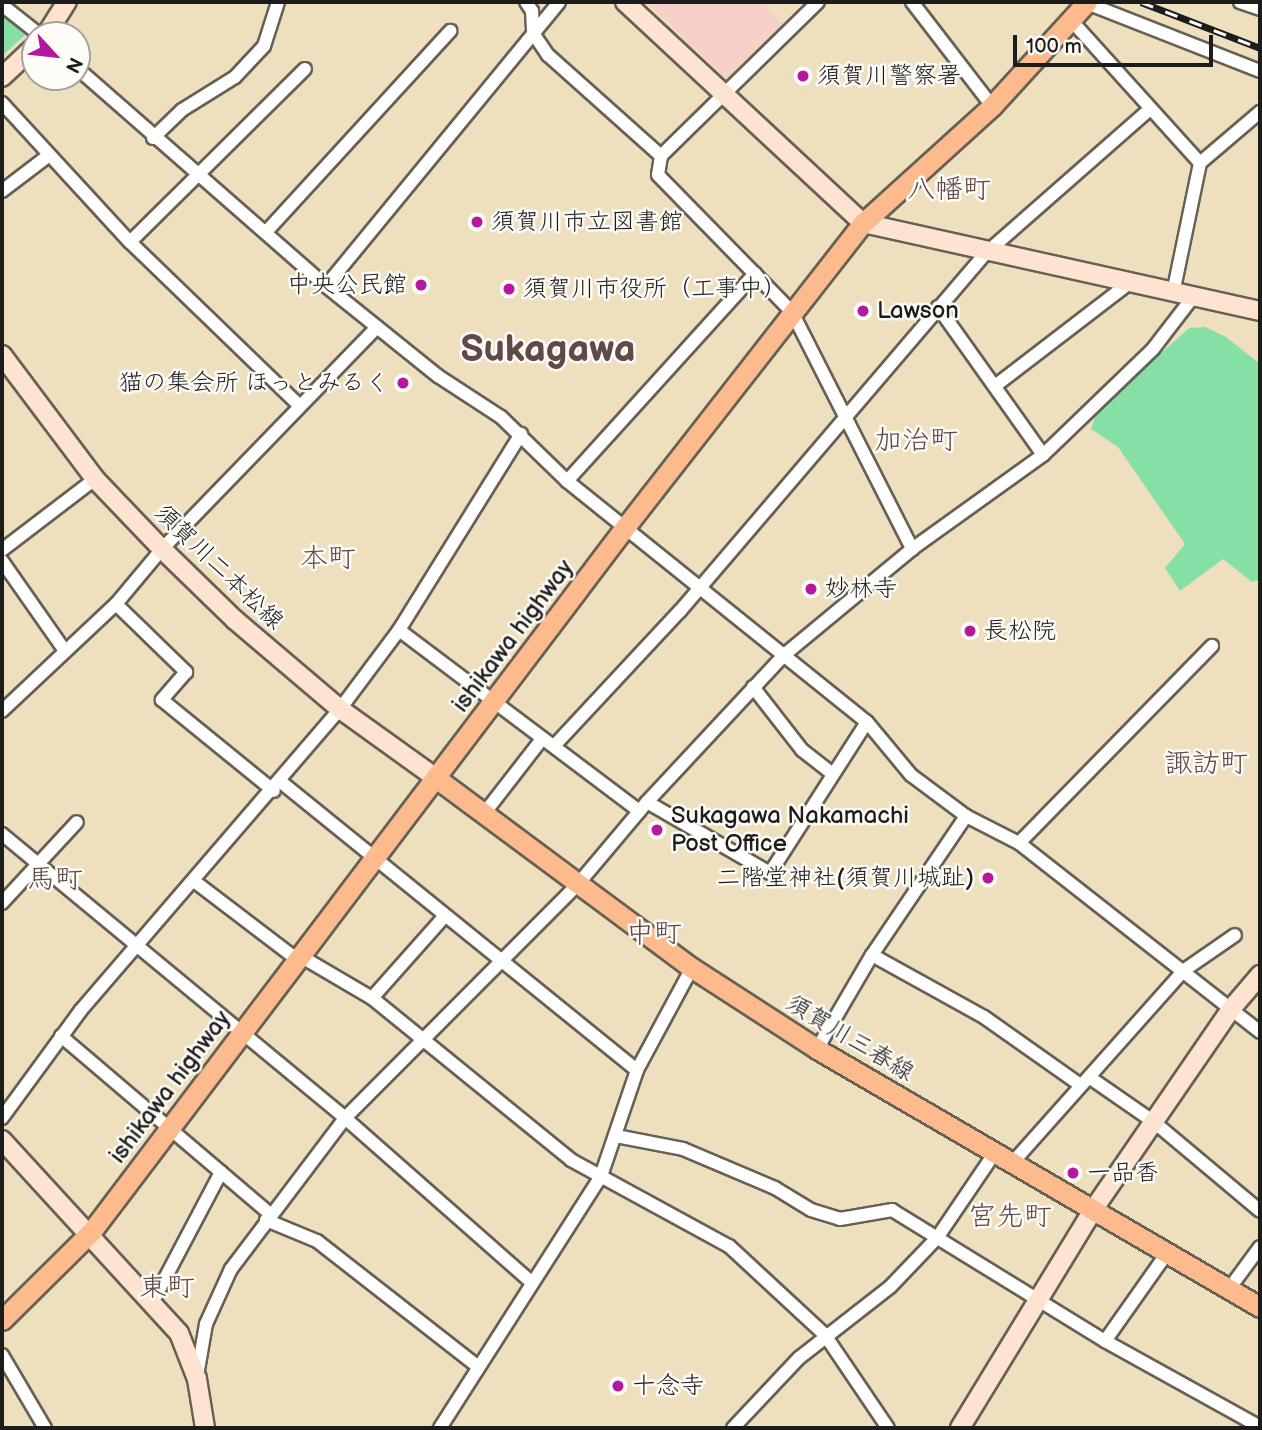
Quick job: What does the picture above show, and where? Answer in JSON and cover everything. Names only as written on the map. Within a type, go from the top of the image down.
[{"type":"main road","name":"ishikawa highway","points":[[2,1320],[91,1233],[242,1031],[377,860],[625,526],[863,223],[992,106],[1086,2]]},
{"type":"main road","name":"須賀川三春線","points":[[436,778],[692,968],[817,1049],[1014,1161],[1260,1307]]},
{"type":"street","points":[[55,21],[67,2]]},
{"type":"street","points":[[153,138],[182,110],[235,77],[264,46],[278,2]]},
{"type":"street","points":[[526,2],[532,11],[533,33],[548,55],[661,156]]},
{"type":"street","points":[[326,286],[559,2]]},
{"type":"street","points":[[625,2],[863,223],[986,253],[1260,311]]},
{"type":"street","points":[[818,2],[661,156],[661,181],[792,312],[912,549]]},
{"type":"street","points":[[912,2],[992,106]]},
{"type":"street","points":[[1086,2],[1260,71]]},
{"type":"street","points":[[1240,2],[1260,9]]},
{"type":"street","points":[[2,5],[22,21]]},
{"type":"street","points":[[1070,19],[1200,163]]},
{"type":"street","points":[[266,232],[450,31]]},
{"type":"street","points":[[2,77],[21,59]]},
{"type":"street","points":[[130,242],[305,69]]},
{"type":"street","points":[[91,81],[153,138],[201,174],[326,286],[521,434],[567,481],[867,722],[911,775],[966,816],[1019,842],[1260,1032]]},
{"type":"street","points":[[2,103],[130,242],[299,405]]},
{"type":"street","points":[[483,815],[548,743],[700,587],[848,419],[938,307],[986,253],[1150,109]]},
{"type":"street","points":[[1172,293],[1200,163],[1260,112]]},
{"type":"street","points":[[2,191],[48,156]]},
{"type":"street","points":[[567,481],[755,274]]},
{"type":"street","points":[[995,386],[1129,283]]},
{"type":"street","points":[[197,1379],[206,1324],[231,1269],[345,1118],[504,962],[578,884],[643,806],[784,655],[912,549],[1043,455],[1153,349],[1193,297]]},
{"type":"street","points":[[938,307],[1043,455]]},
{"type":"street","points":[[2,711],[116,604],[162,549],[377,327]]},
{"type":"street","name":"須賀川二本松線","points":[[2,355],[95,479],[162,549],[235,620],[340,709],[436,778]]},
{"type":"street","points":[[2,1118],[61,1036],[278,786],[340,709],[399,630],[521,434]]},
{"type":"street","points":[[2,550],[95,479]]},
{"type":"street","points":[[2,561],[65,651]]},
{"type":"street","points":[[116,604],[186,672],[162,700],[377,860],[444,917],[637,1070]]},
{"type":"street","points":[[399,630],[548,743],[643,806],[771,873],[867,722]]},
{"type":"street","points":[[1019,842],[1212,646]]},
{"type":"street","points":[[753,687],[802,750],[834,774]]},
{"type":"street","points":[[817,1049],[872,955],[966,816]]},
{"type":"street","points":[[2,903],[77,822]]},
{"type":"street","points":[[2,834],[345,1118],[530,1281]]},
{"type":"street","points":[[194,881],[300,959],[372,998],[425,1038],[508,1112],[571,1160],[729,1246],[825,1335],[888,1428]]},
{"type":"street","points":[[372,998],[444,917]]},
{"type":"street","points":[[1014,1161],[1182,971],[1235,935]]},
{"type":"street","points":[[872,955],[985,1017],[1154,1122],[1260,1210]]},
{"type":"street","points":[[440,1428],[530,1281],[556,1251],[601,1176],[637,1070],[692,968]]},
{"type":"street","points":[[960,1428],[1093,1210],[1231,1009],[1260,975]]},
{"type":"street","points":[[61,1036],[221,1172],[268,1217],[317,1241],[478,1367]]},
{"type":"street","points":[[616,1136],[683,1149],[775,1188],[811,1210],[840,1219],[892,1210],[1105,1341],[1260,1427]]},
{"type":"street","points":[[2,1140],[91,1233],[179,1334],[197,1379],[205,1428]]},
{"type":"street","points":[[733,1428],[825,1335],[890,1287],[937,1238],[996,1151]]},
{"type":"street","points":[[152,1303],[221,1172]]},
{"type":"street","points":[[1229,1289],[1260,1247]]},
{"type":"street","points":[[1105,1341],[1167,1253]]},
{"type":"street","points":[[2,1355],[46,1428]]},
{"type":"shaded area","points":[[654,2],[762,2],[784,25],[726,78],[650,6]]},
{"type":"green space","points":[[2,14],[21,31],[21,39],[2,56]]},
{"type":"green space","points":[[1205,327],[1226,337],[1260,364],[1260,580],[1252,582],[1223,559],[1180,591],[1165,568],[1185,544],[1118,447],[1091,429],[1097,411],[1189,328]]},
{"type":"railway","points":[[1141,2],[1260,48]]},
{"type":"place","name":"須賀川警察署","points":[[803,76]]},
{"type":"place","name":"須賀川市立図書館","points":[[477,222]]},
{"type":"place","name":"中央公民館","points":[[421,285]]},
{"type":"place","name":"須賀川市役所（工事中）","points":[[509,289]]},
{"type":"place","name":"Lawson","points":[[863,311]]},
{"type":"place","name":"猫の集会所 ほっとみるく","points":[[403,383]]},
{"type":"place","name":"妙林寺","points":[[811,589]]},
{"type":"place","name":"長松院","points":[[970,631]]},
{"type":"place","name":"Sukagawa Nakamachi Post Office","points":[[657,830]]},
{"type":"place","name":"二階堂神社(須賀川城趾)","points":[[988,878]]},
{"type":"place","name":"一品香","points":[[1073,1173]]},
{"type":"place","name":"十念寺","points":[[618,1386]]},
{"type":"district","name":"八幡町","points":[[949,190]]},
{"type":"district","name":"Sukagawa","points":[[548,350]]},
{"type":"district","name":"加治町","points":[[916,441]]},
{"type":"district","name":"本町","points":[[328,559]]},
{"type":"district","name":"諏訪町","points":[[1206,764]]},
{"type":"district","name":"馬町","points":[[55,880]]},
{"type":"district","name":"中町","points":[[654,934]]},
{"type":"district","name":"宮先町","points":[[1010,1217]]},
{"type":"district","name":"東町","points":[[167,1288]]}]
